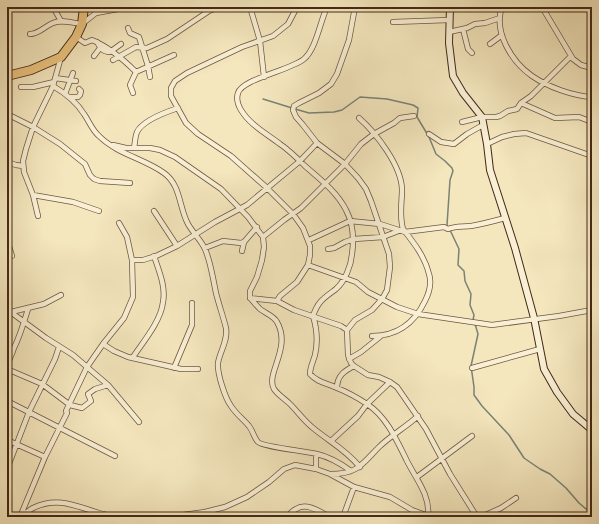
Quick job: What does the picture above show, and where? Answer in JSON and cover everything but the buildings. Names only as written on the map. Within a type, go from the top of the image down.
[{"type":"highway","points":[[7,76],[31,70],[61,57],[76,37],[82,24],[84,7]]},
{"type":"street","points":[[53,7],[61,22]]},
{"type":"street","points":[[30,34],[34,34],[54,22],[82,24],[102,7]]},
{"type":"street","points":[[96,13],[129,7]]},
{"type":"street","points":[[113,60],[136,47],[147,48],[167,40],[209,11],[219,7]]},
{"type":"street","points":[[250,7],[260,41],[264,66],[264,77]]},
{"type":"street","points":[[277,301],[280,296],[297,282],[308,265],[310,255],[309,240],[293,214],[266,188],[231,156],[198,134],[186,123],[171,96],[171,88],[175,81],[187,73],[242,47],[273,36],[281,31],[288,24],[297,7]]},
{"type":"street","points":[[168,517],[205,512],[225,507],[247,497],[269,482],[284,469],[294,465],[316,469],[330,474],[354,487],[390,498],[412,510],[429,516],[426,498],[417,477],[394,436],[380,415],[367,404],[337,388],[314,379],[310,374],[317,340],[313,316],[319,303],[336,288],[345,277],[352,256],[354,239],[347,211],[341,200],[326,184],[282,145],[255,126],[242,111],[237,100],[238,92],[244,85],[293,65],[303,59],[310,51],[327,7]]},
{"type":"street","points":[[355,7],[349,40],[337,74],[331,84],[294,108],[296,117],[317,143],[345,164],[366,189],[388,254],[390,267],[387,290],[382,299],[372,310],[355,320],[348,330],[348,355],[354,366],[368,375],[379,377],[390,382],[397,388],[418,416],[441,460],[477,517]]},
{"type":"street","points":[[450,7],[449,49],[453,76],[462,93],[482,117],[490,170],[534,318],[544,369],[557,392],[573,414],[592,430]]},
{"type":"street","points":[[502,7],[500,18],[502,35],[509,51],[521,66],[532,76],[544,82],[564,91],[592,98]]},
{"type":"street","points":[[542,7],[571,56],[581,64],[592,68]]},
{"type":"street","points":[[449,32],[500,18]]},
{"type":"street","points":[[393,22],[449,20]]},
{"type":"street","points":[[128,28],[130,33],[139,37],[143,47],[150,77]]},
{"type":"street","points":[[463,29],[468,49],[472,54]]},
{"type":"street","points":[[490,44],[502,35]]},
{"type":"street","points":[[76,37],[86,43],[92,40],[97,42],[120,57],[136,72]]},
{"type":"street","points":[[7,42],[8,49]]},
{"type":"street","points":[[97,42],[100,48],[108,52],[112,51],[121,44]]},
{"type":"street","points":[[94,56],[100,48]]},
{"type":"street","points":[[133,93],[130,85],[136,72],[174,56]]},
{"type":"street","points":[[462,122],[482,117],[500,116],[508,110],[517,110],[521,103],[571,56]]},
{"type":"street","points":[[38,216],[33,195],[23,166],[26,149],[33,128],[54,82],[61,57]]},
{"type":"street","points":[[65,94],[73,73]]},
{"type":"street","points":[[21,87],[33,87],[54,82],[76,81]]},
{"type":"street","points":[[54,82],[65,94],[70,97],[99,137],[124,153],[165,174],[172,181],[180,197],[188,224],[209,258],[216,295],[222,312],[226,331],[226,341],[218,364],[229,405],[250,427],[257,441],[261,444],[316,454],[333,459],[351,471]]},
{"type":"street","points":[[70,97],[80,96],[81,91],[79,88]]},
{"type":"street","points":[[521,103],[555,118],[579,116],[592,122]]},
{"type":"street","points":[[134,148],[138,132],[141,127],[157,116],[178,108]]},
{"type":"street","points":[[7,116],[11,116],[46,135],[80,159],[85,164],[94,179],[100,181],[130,183]]},
{"type":"street","points":[[263,237],[301,208],[345,164],[361,144],[400,118],[414,116]]},
{"type":"street","points":[[349,359],[361,352],[380,336],[404,327],[413,320],[418,314],[428,295],[430,283],[430,275],[424,258],[403,231],[400,214],[402,188],[400,176],[394,162],[371,128],[359,118]]},
{"type":"street","points":[[429,134],[441,142],[454,144],[467,134],[483,125]]},
{"type":"street","points":[[487,144],[502,137],[514,134],[526,134],[592,156]]},
{"type":"street","points":[[132,260],[143,260],[177,246],[239,208],[247,205],[300,161],[317,143]]},
{"type":"street","points":[[110,144],[134,148],[150,148],[160,150],[175,157],[221,189],[257,227],[263,237],[262,260],[257,277],[250,291],[250,298],[276,320],[281,330],[282,339],[281,351],[272,375],[272,384],[275,390],[291,405],[304,421],[351,456],[360,467]]},
{"type":"street","points":[[7,163],[23,166]]},
{"type":"street","points":[[33,195],[73,202],[99,211]]},
{"type":"street","points":[[154,211],[177,246]]},
{"type":"street","points":[[328,249],[334,248],[354,239],[383,237],[403,231],[444,227],[450,228],[490,222],[505,218]]},
{"type":"street","points":[[309,240],[350,220],[378,224],[403,231]]},
{"type":"street","points":[[21,517],[45,457],[87,367],[124,318],[133,297],[132,260],[127,237],[119,223]]},
{"type":"street","points":[[242,251],[244,242],[257,227]]},
{"type":"street","points":[[7,240],[12,256]]},
{"type":"street","points":[[204,248],[223,241],[244,242]]},
{"type":"street","points":[[133,358],[154,324],[163,304],[163,290],[160,273],[154,256]]},
{"type":"street","points":[[308,265],[345,277],[356,282],[368,292],[397,307],[418,314],[492,325],[592,310]]},
{"type":"street","points":[[10,313],[44,304],[61,295]]},
{"type":"street","points":[[250,298],[277,301],[294,310],[341,326],[348,330]]},
{"type":"street","points":[[174,368],[192,325],[192,303]]},
{"type":"street","points":[[7,366],[9,357],[14,350],[28,309]]},
{"type":"street","points":[[10,313],[73,355],[108,385],[139,422]]},
{"type":"street","points":[[372,336],[380,336]]},
{"type":"street","points":[[103,344],[128,357],[185,370],[188,368],[198,369]]},
{"type":"street","points":[[7,470],[29,412],[55,359],[59,347]]},
{"type":"street","points":[[472,368],[540,349]]},
{"type":"street","points":[[337,388],[337,381],[340,376],[354,366]]},
{"type":"street","points":[[7,369],[42,384],[70,405],[82,408],[91,401],[88,394],[95,389],[108,385]]},
{"type":"street","points":[[332,441],[390,382]]},
{"type":"street","points":[[7,401],[115,456]]},
{"type":"street","points":[[330,474],[341,474],[360,467],[379,447],[418,416]]},
{"type":"street","points":[[417,477],[472,436]]},
{"type":"street","points":[[7,440],[45,457]]},
{"type":"street","points":[[316,454],[316,469]]},
{"type":"street","points":[[343,517],[354,487]]},
{"type":"street","points":[[481,517],[501,508],[516,498]]},
{"type":"street","points":[[21,517],[33,508],[59,502],[77,505],[100,513],[120,517]]},
{"type":"street","points":[[286,517],[295,509],[302,506],[330,517]]},
{"type":"waterway","points":[[295,109],[309,113],[334,112],[342,110],[360,97],[387,99],[413,105],[418,108],[417,117],[429,137],[436,154],[445,161],[453,171],[450,180],[448,227]]},
{"type":"waterway","points":[[263,99],[292,108]]},
{"type":"waterway","points":[[450,230],[459,249],[458,265],[464,271],[465,281],[471,294],[470,305],[474,315],[473,320]]},
{"type":"waterway","points":[[475,324],[478,334],[471,366],[474,395],[482,406],[509,435],[524,458],[550,474],[592,514]]}]
